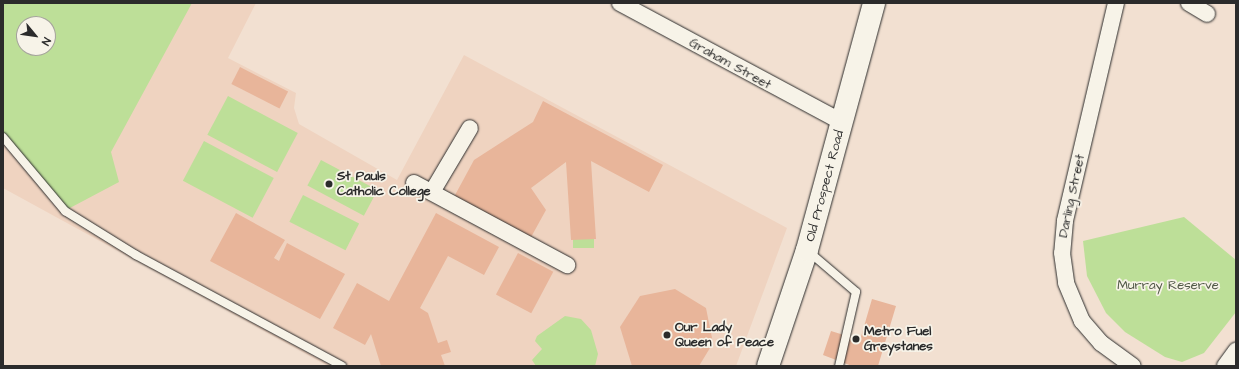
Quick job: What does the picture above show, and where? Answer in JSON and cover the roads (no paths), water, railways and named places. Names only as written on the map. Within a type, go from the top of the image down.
[{"type":"main road","name":"Old Prospect Road","points":[[768,366],[807,250],[874,3]]},
{"type":"street","name":"Darling Street","points":[[1116,3],[1065,221],[1062,253],[1066,283],[1082,321],[1101,343],[1133,366]]},
{"type":"street","points":[[1190,3],[1207,14]]},
{"type":"street","name":"Graham Street","points":[[625,4],[842,122]]},
{"type":"street","points":[[432,192],[470,128]]},
{"type":"street","points":[[414,183],[566,265]]},
{"type":"street","points":[[1224,366],[1236,351]]},
{"type":"lane","points":[[3,137],[66,212],[136,255],[342,366]]},
{"type":"lane","points":[[807,250],[856,292],[839,366]]},
{"type":"place","name":"St Pauls Catholic College","points":[[329,184]]},
{"type":"place","name":"Our Lady Queen of Peace","points":[[667,335]]},
{"type":"place","name":"Metro Fuel Greystanes","points":[[856,339]]},
{"type":"park label","name":"Murray Reserve","points":[[1168,285]]}]
